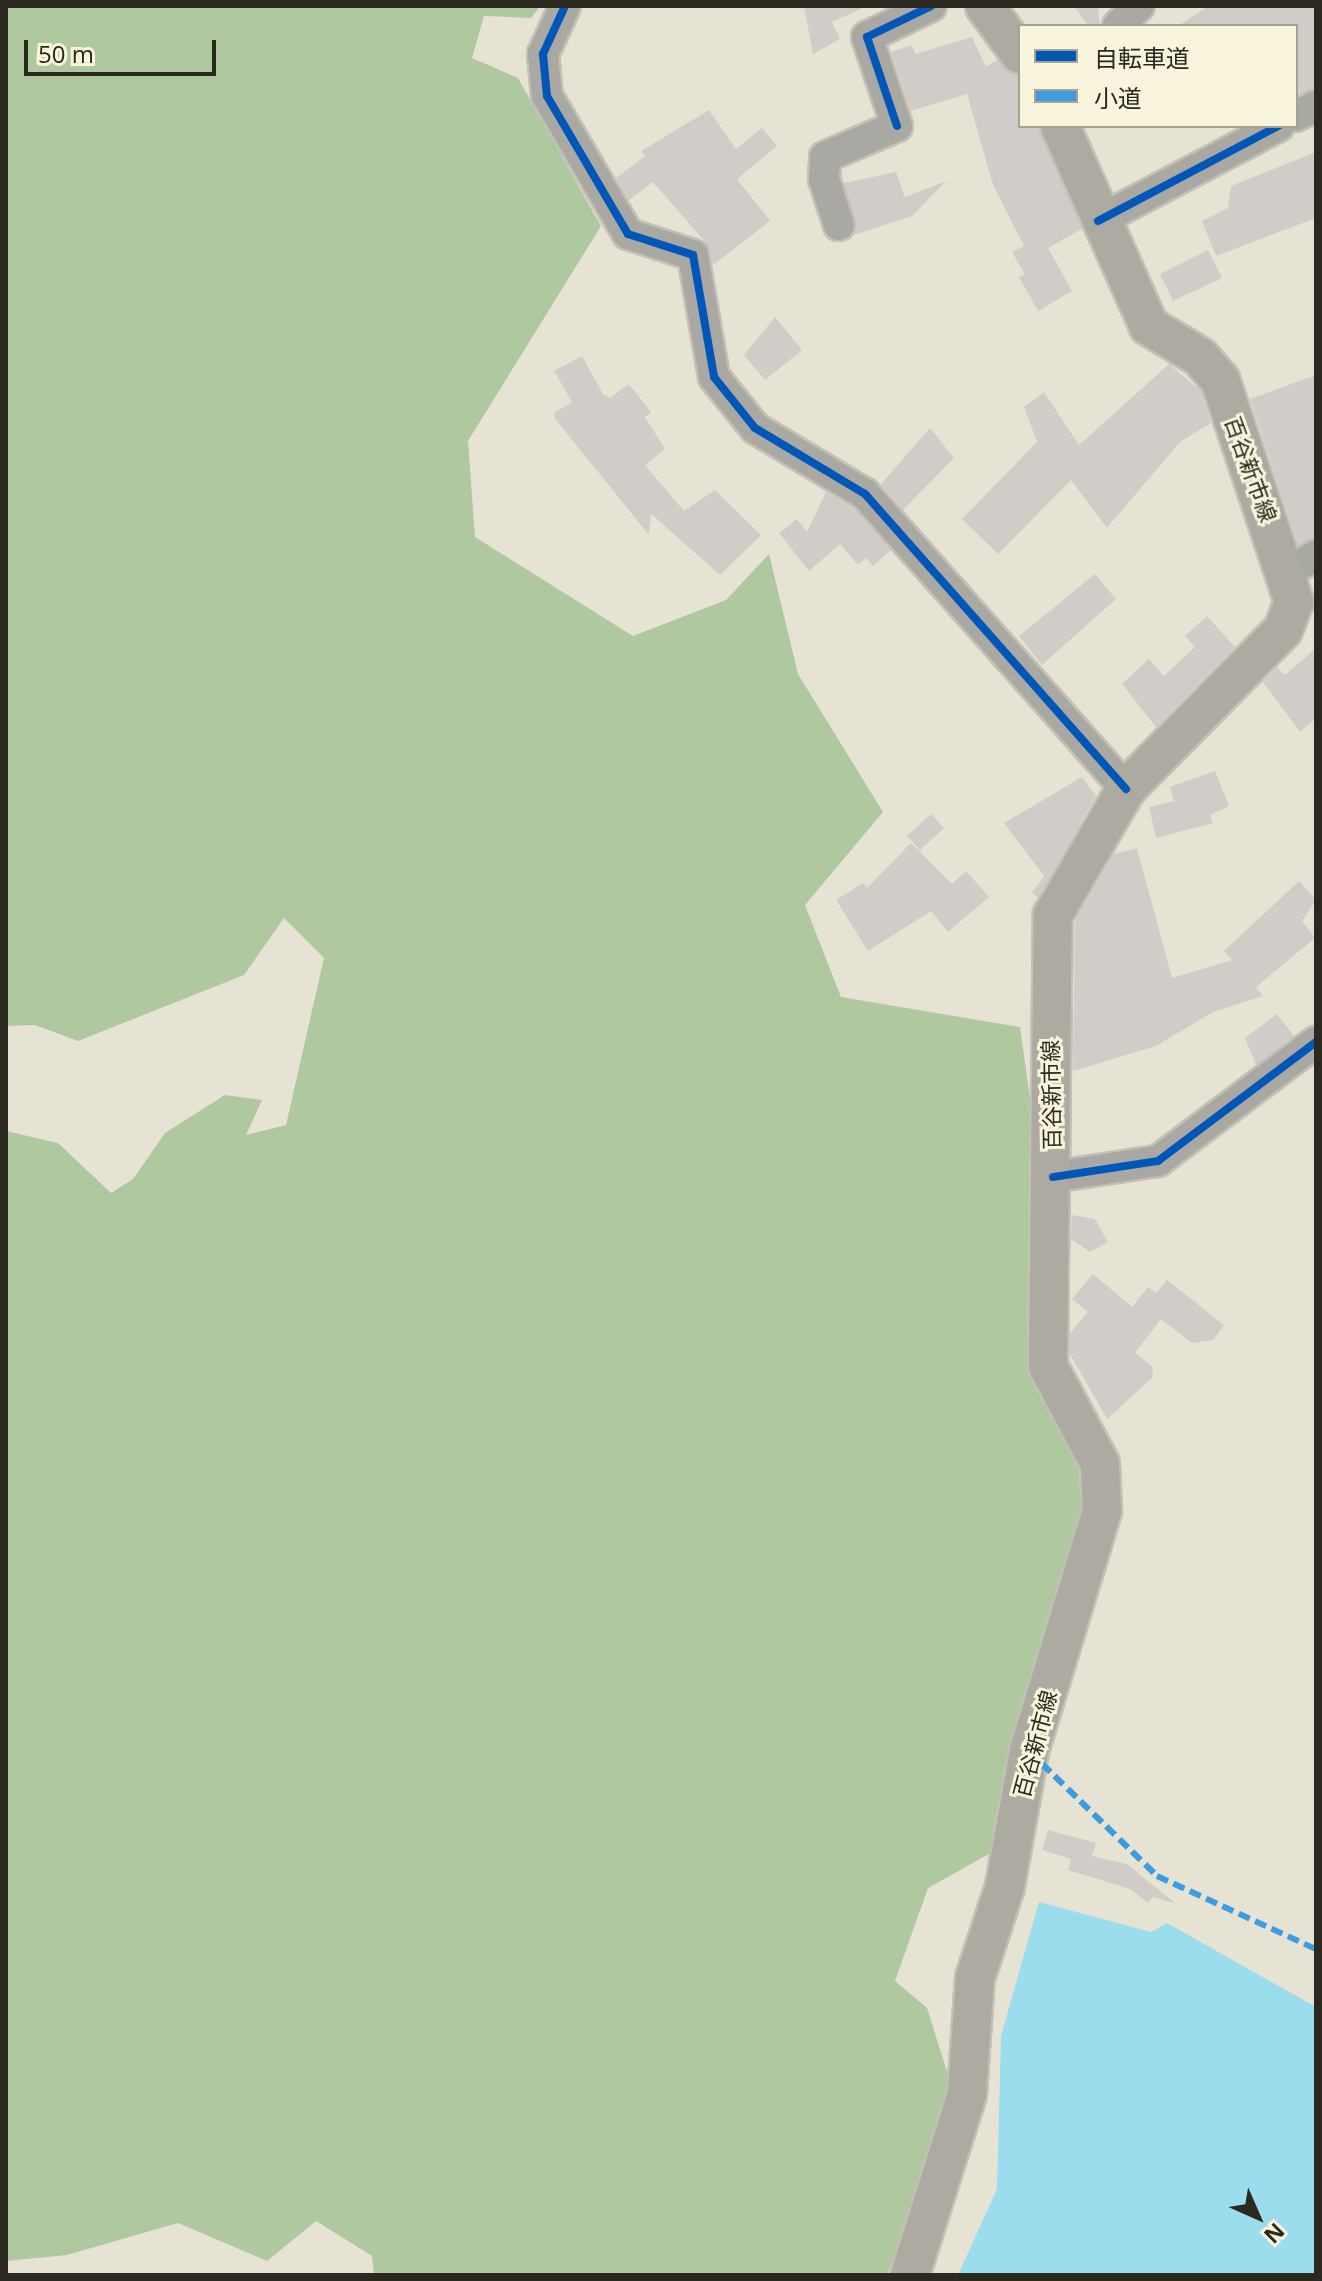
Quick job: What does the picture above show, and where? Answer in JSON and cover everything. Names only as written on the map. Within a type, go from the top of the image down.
[{"type":"main road","points":[[985,6],[1018,51]]},
{"type":"main road","name":"百谷新市線","points":[[910,2275],[967,2094],[975,1978],[1005,1886],[1029,1751],[1102,1510],[1100,1464],[1048,1366],[1053,1177],[1053,915],[1126,789],[1283,630],[1294,602],[1302,564],[1220,380],[1200,357],[1149,326],[1098,221],[1061,128]]},
{"type":"street","points":[[565,6],[543,54],[547,96],[628,234],[693,255],[714,377],[755,428],[865,494],[1126,789]]},
{"type":"street","points":[[839,225],[824,179],[825,157],[897,126],[867,37],[931,6]]},
{"type":"street","points":[[1120,24],[1139,6]]},
{"type":"street","points":[[1298,115],[1316,106]]},
{"type":"street","points":[[1098,221],[1274,128]]},
{"type":"street","points":[[1053,1177],[1158,1161],[1316,1042]]},
{"type":"green space","points":[[6,6],[540,6],[531,18],[484,16],[472,58],[518,78],[601,226],[468,441],[475,537],[633,636],[726,600],[769,554],[798,674],[883,812],[805,905],[841,997],[1020,1027],[1043,1193],[1031,1378],[1078,1461],[1083,1529],[989,1854],[928,1888],[895,1981],[927,2008],[956,2100],[887,2275],[374,2275],[372,2256],[316,2221],[267,2261],[178,2223],[67,2255],[6,2261],[6,1131],[58,1143],[111,1193],[133,1179],[165,1133],[225,1095],[262,1100],[246,1135],[286,1125],[324,958],[284,918],[244,975],[78,1041],[35,1025],[6,1026]]},
{"type":"water","points":[[1039,1902],[1151,1932],[1167,1923],[1316,2007],[1316,2275],[958,2275],[997,2189],[1001,2036]]},
{"type":"building","points":[[804,6],[867,6],[832,22],[840,39],[813,54]]},
{"type":"building","points":[[1074,6],[1098,6],[1100,24],[1087,24]]},
{"type":"building","points":[[1208,6],[1316,6],[1316,88],[1298,95],[1298,24],[1181,24]]},
{"type":"building","points":[[972,37],[986,67],[997,60],[1018,75],[1018,128],[1039,128],[1082,229],[1048,248],[1072,291],[1038,311],[1019,277],[1025,274],[1012,252],[1024,246],[993,185],[967,94],[911,111],[891,52],[912,45],[915,54]]},
{"type":"building","points":[[709,110],[736,149],[762,128],[777,146],[737,179],[770,221],[713,265],[707,244],[653,182],[629,200],[616,178],[645,156],[641,151]]},
{"type":"building","points":[[1316,152],[1316,218],[1216,256],[1202,221],[1228,208],[1231,186]]},
{"type":"building","points":[[896,172],[905,197],[946,181],[912,216],[854,235],[844,183]]},
{"type":"building","points":[[1208,250],[1222,278],[1173,301],[1160,274]]},
{"type":"building","points":[[775,317],[802,350],[765,380],[744,355]]},
{"type":"building","points":[[582,356],[603,394],[610,398],[629,384],[651,412],[645,417],[665,449],[645,465],[684,511],[715,490],[761,535],[720,575],[651,514],[649,535],[556,420],[554,413],[572,402],[554,371]]},
{"type":"building","points":[[1169,364],[1201,391],[1211,423],[1180,442],[1107,528],[1071,480],[998,554],[962,519],[1037,442],[1024,407],[1044,392],[1079,445]]},
{"type":"building","points":[[1316,375],[1316,537],[1298,545],[1250,399]]},
{"type":"building","points":[[930,428],[954,458],[903,510],[881,484]]},
{"type":"building","points":[[826,492],[853,508],[891,550],[873,566],[866,558],[858,565],[840,544],[809,571],[779,533],[797,519],[807,532]]},
{"type":"building","points":[[1095,574],[1116,599],[1042,665],[1019,636]]},
{"type":"building","points":[[1207,616],[1235,647],[1156,727],[1122,684],[1149,659],[1164,676],[1195,647],[1185,636]]},
{"type":"building","points":[[1316,648],[1316,718],[1300,732],[1263,682],[1277,667],[1285,675]]},
{"type":"building","points":[[1215,771],[1229,806],[1210,815],[1213,823],[1156,838],[1149,807],[1174,801],[1170,787]]},
{"type":"building","points":[[1082,777],[1096,796],[1038,898],[1032,893],[1044,876],[1004,823]]},
{"type":"building","points":[[931,814],[944,828],[920,850],[907,836]]},
{"type":"building","points":[[911,843],[952,884],[966,871],[989,897],[948,932],[931,911],[868,951],[836,900],[863,883],[867,888]]},
{"type":"building","points":[[1137,848],[1172,978],[1232,960],[1224,951],[1299,881],[1316,900],[1302,921],[1315,938],[1256,987],[1263,996],[1213,1012],[1156,1046],[1073,1071],[1075,921],[1114,854]]},
{"type":"building","points":[[1277,1014],[1294,1036],[1256,1065],[1245,1038]]},
{"type":"building","points":[[1072,1215],[1095,1219],[1108,1242],[1090,1252],[1071,1239]]},
{"type":"building","points":[[1093,1274],[1132,1307],[1148,1287],[1156,1293],[1167,1280],[1224,1325],[1213,1340],[1192,1343],[1161,1319],[1135,1353],[1153,1367],[1152,1378],[1107,1419],[1070,1354],[1070,1333],[1088,1312],[1072,1299]]},
{"type":"building","points":[[1048,1830],[1096,1843],[1092,1856],[1127,1864],[1176,1904],[1153,1897],[1148,1903],[1130,1889],[1068,1870],[1071,1859],[1042,1850]]},
{"type":"marked path","points":[[1029,1751],[1157,1876],[1316,1949]]},
{"type":"cycle path","points":[[565,6],[543,54],[547,96],[628,234],[693,255],[714,377],[755,428],[865,494],[1126,789]]},
{"type":"cycle path","points":[[897,126],[867,37],[931,6]]},
{"type":"cycle path","points":[[1098,221],[1274,128]]},
{"type":"cycle path","points":[[1053,1177],[1158,1161],[1316,1042]]}]
